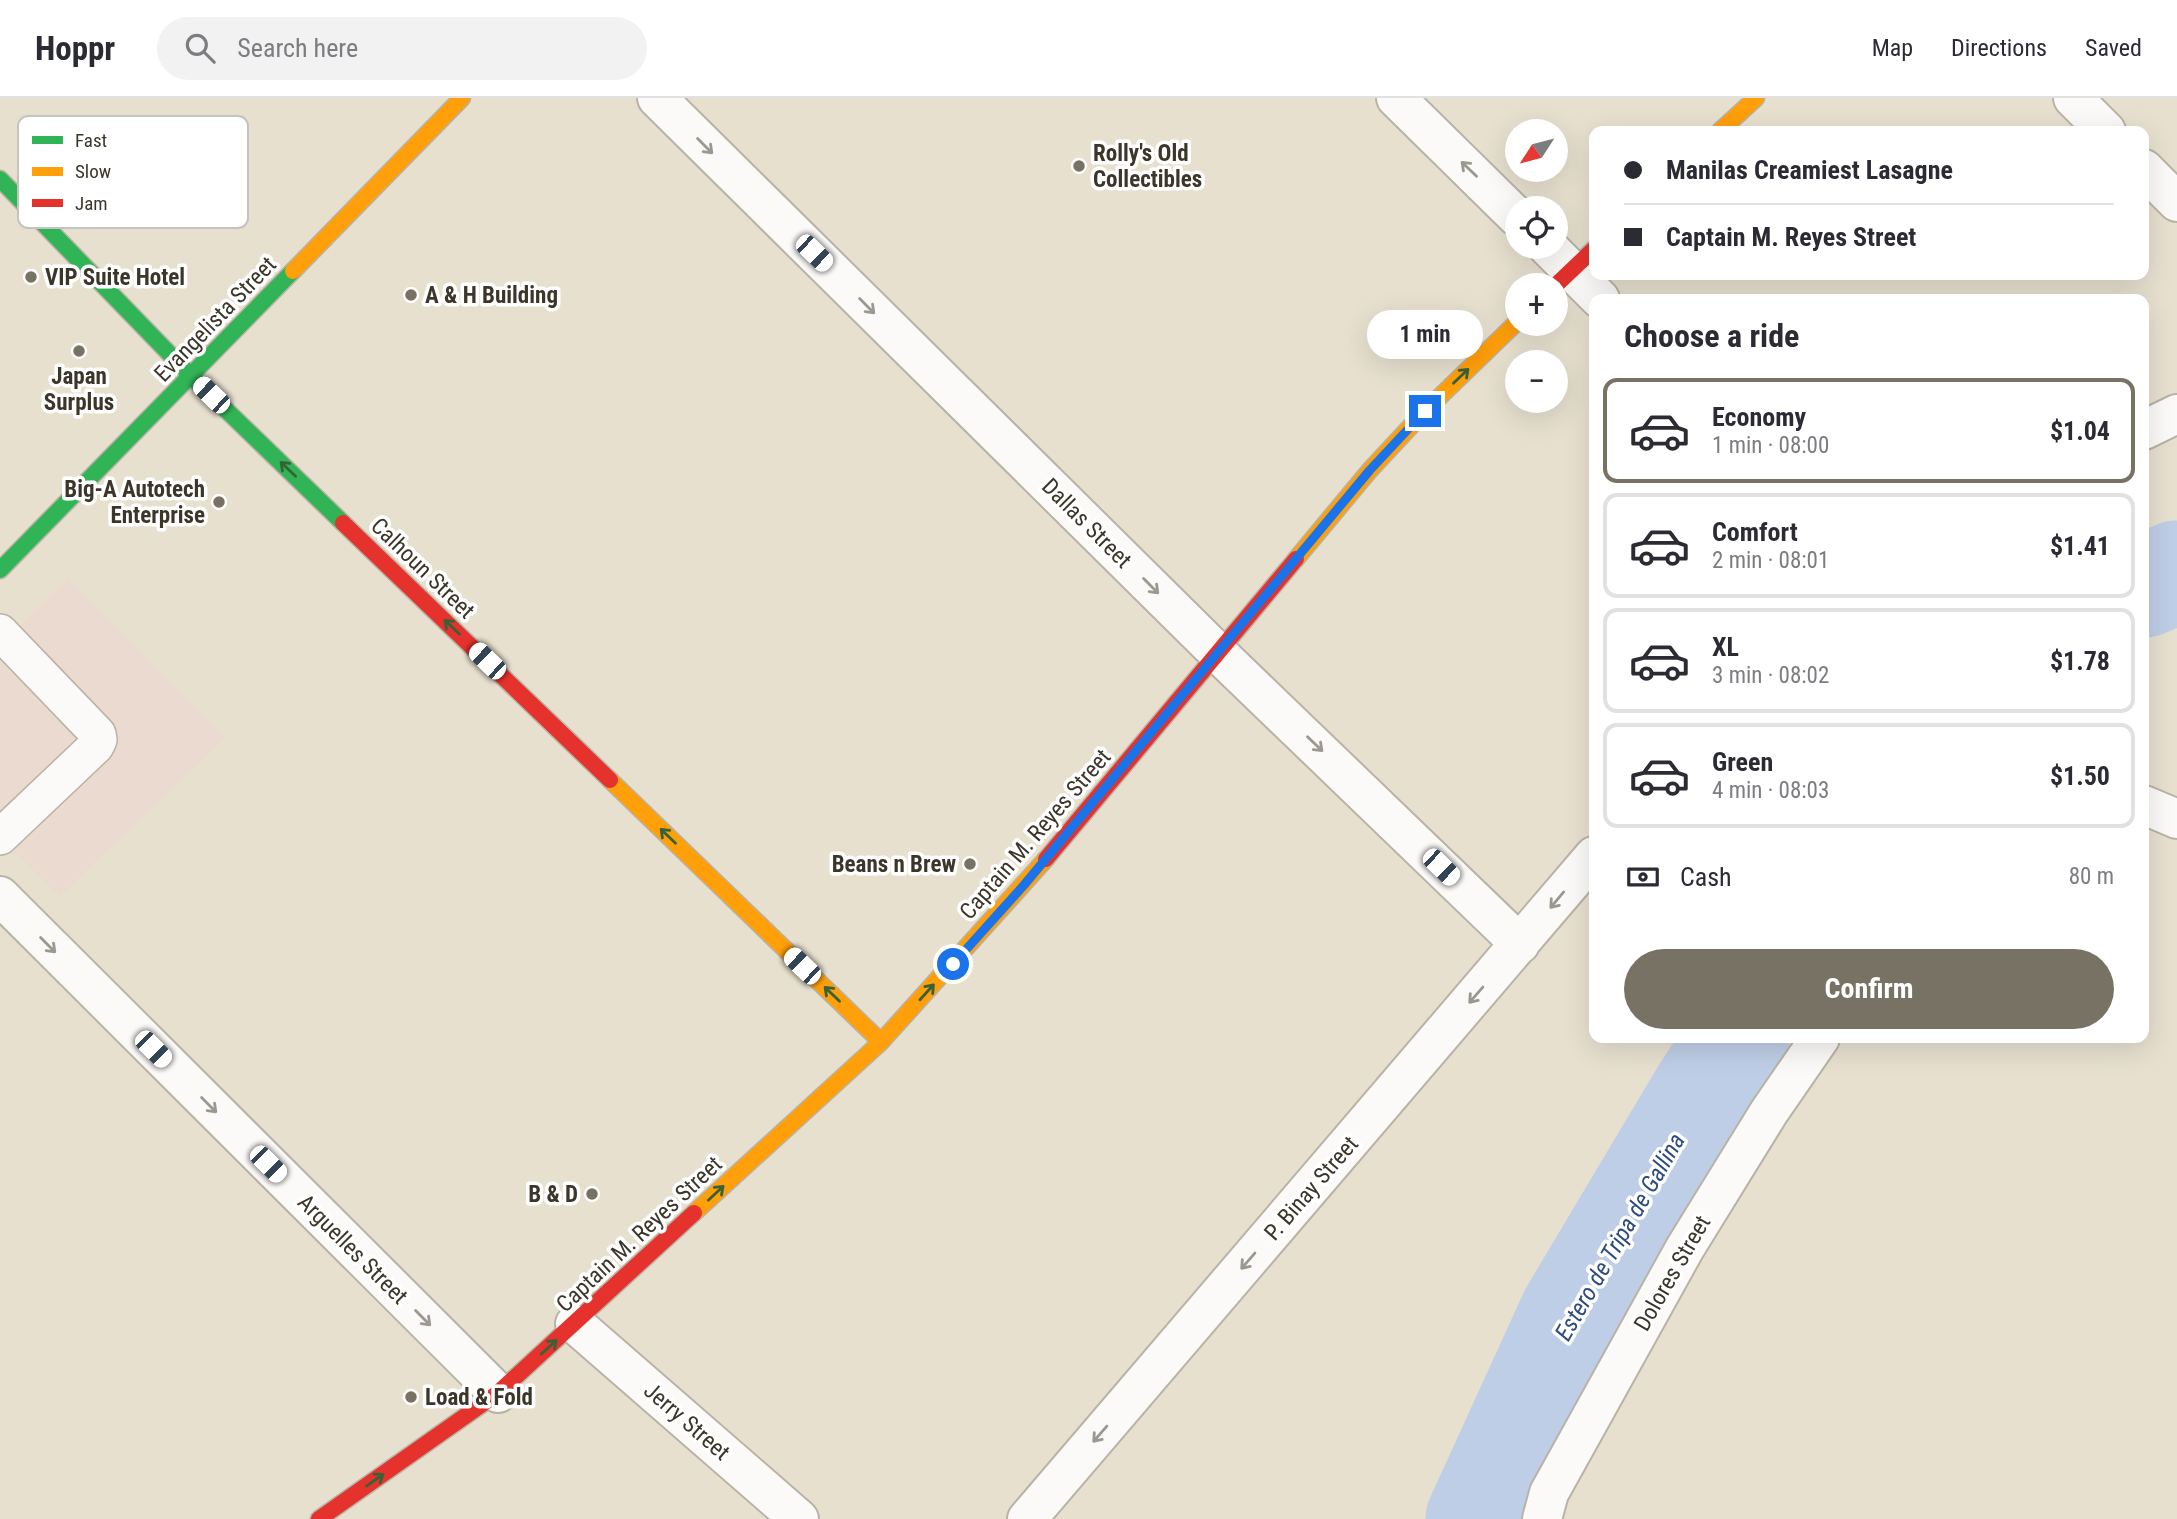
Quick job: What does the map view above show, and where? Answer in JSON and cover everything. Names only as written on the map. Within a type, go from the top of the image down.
[{"type":"street","name":"Evangelista Street","points":[[0,570],[462,98]]},
{"type":"street","name":"Dallas Street","points":[[657,98],[1218,653],[1521,944]]},
{"type":"street","points":[[1396,98],[1505,205]]},
{"type":"street","points":[[1725,126],[1756,98]]},
{"type":"street","points":[[2073,98],[2101,126]]},
{"type":"street","points":[[2149,174],[2177,202]]},
{"type":"street","name":"Calhoun Street","points":[[0,179],[18,198]]},
{"type":"street","name":"Calhoun Street","points":[[48,228],[191,376],[881,1042]]},
{"type":"street","points":[[1567,263],[1595,294]]},
{"type":"street","name":"Captain M. Reyes Street","points":[[319,1519],[498,1393],[881,1042],[1024,885],[1390,447],[1505,334]]},
{"type":"street","points":[[2149,427],[2177,414]]},
{"type":"street","points":[[2149,807],[2177,819]]},
{"type":"street","name":"P. Binay Street","points":[[1027,1519],[1589,862]]},
{"type":"street","name":"Arguelles Street","points":[[0,896],[498,1393]]},
{"type":"street","name":"Dolores Street","points":[[1542,1519],[1549,1493],[1685,1248],[1769,1112],[1817,1043]]},
{"type":"street","name":"Jerry Street","points":[[575,1324],[799,1519]]},
{"type":"lane","points":[[0,632],[98,734],[99,740],[96,746],[0,837]]},
{"type":"shaded area","points":[[68,579],[225,738],[60,896],[0,837],[0,646]]},
{"type":"waterway","name":"Estero de Tripa de Gallina","points":[[2149,584],[2177,572]]},
{"type":"waterway","name":"Estero de Tripa de Gallina","points":[[1477,1519],[1571,1313],[1735,1043]]},
{"type":"traffic: fast","points":[[0,179],[18,198]]},
{"type":"traffic: fast","points":[[48,228],[191,376],[343,523]]},
{"type":"traffic: fast","points":[[0,570],[293,271]]},
{"type":"traffic: slow","points":[[293,271],[462,98]]},
{"type":"traffic: slow","points":[[1725,126],[1756,98]]},
{"type":"traffic: slow","points":[[1296,559],[1370,470],[1425,411],[1505,334]]},
{"type":"traffic: slow","points":[[610,780],[881,1042]]},
{"type":"traffic: slow","points":[[694,1213],[881,1042],[1046,859]]},
{"type":"traffic: jam","points":[[1568,274],[1589,254]]},
{"type":"traffic: jam","points":[[343,523],[610,780]]},
{"type":"traffic: jam","points":[[1046,859],[1296,559]]},
{"type":"traffic: jam","points":[[319,1519],[498,1393],[694,1213]]},
{"type":"place","name":"Rolly's Old Collectibles","points":[[1079,166]]},
{"type":"place","name":"VIP Suite Hotel","points":[[31,277]]},
{"type":"place","name":"A & H Building","points":[[411,295]]},
{"type":"place","name":"Japan Surplus","points":[[79,351]]},
{"type":"place","name":"Big-A Autotech Enterprise","points":[[219,502]]},
{"type":"place","name":"Beans n Brew","points":[[970,864]]},
{"type":"place","name":"B & D","points":[[592,1194]]},
{"type":"place","name":"Load & Fold","points":[[411,1397]]},
{"type":"route","points":[[953,964],[1024,885],[1370,470],[1425,411]]}]
